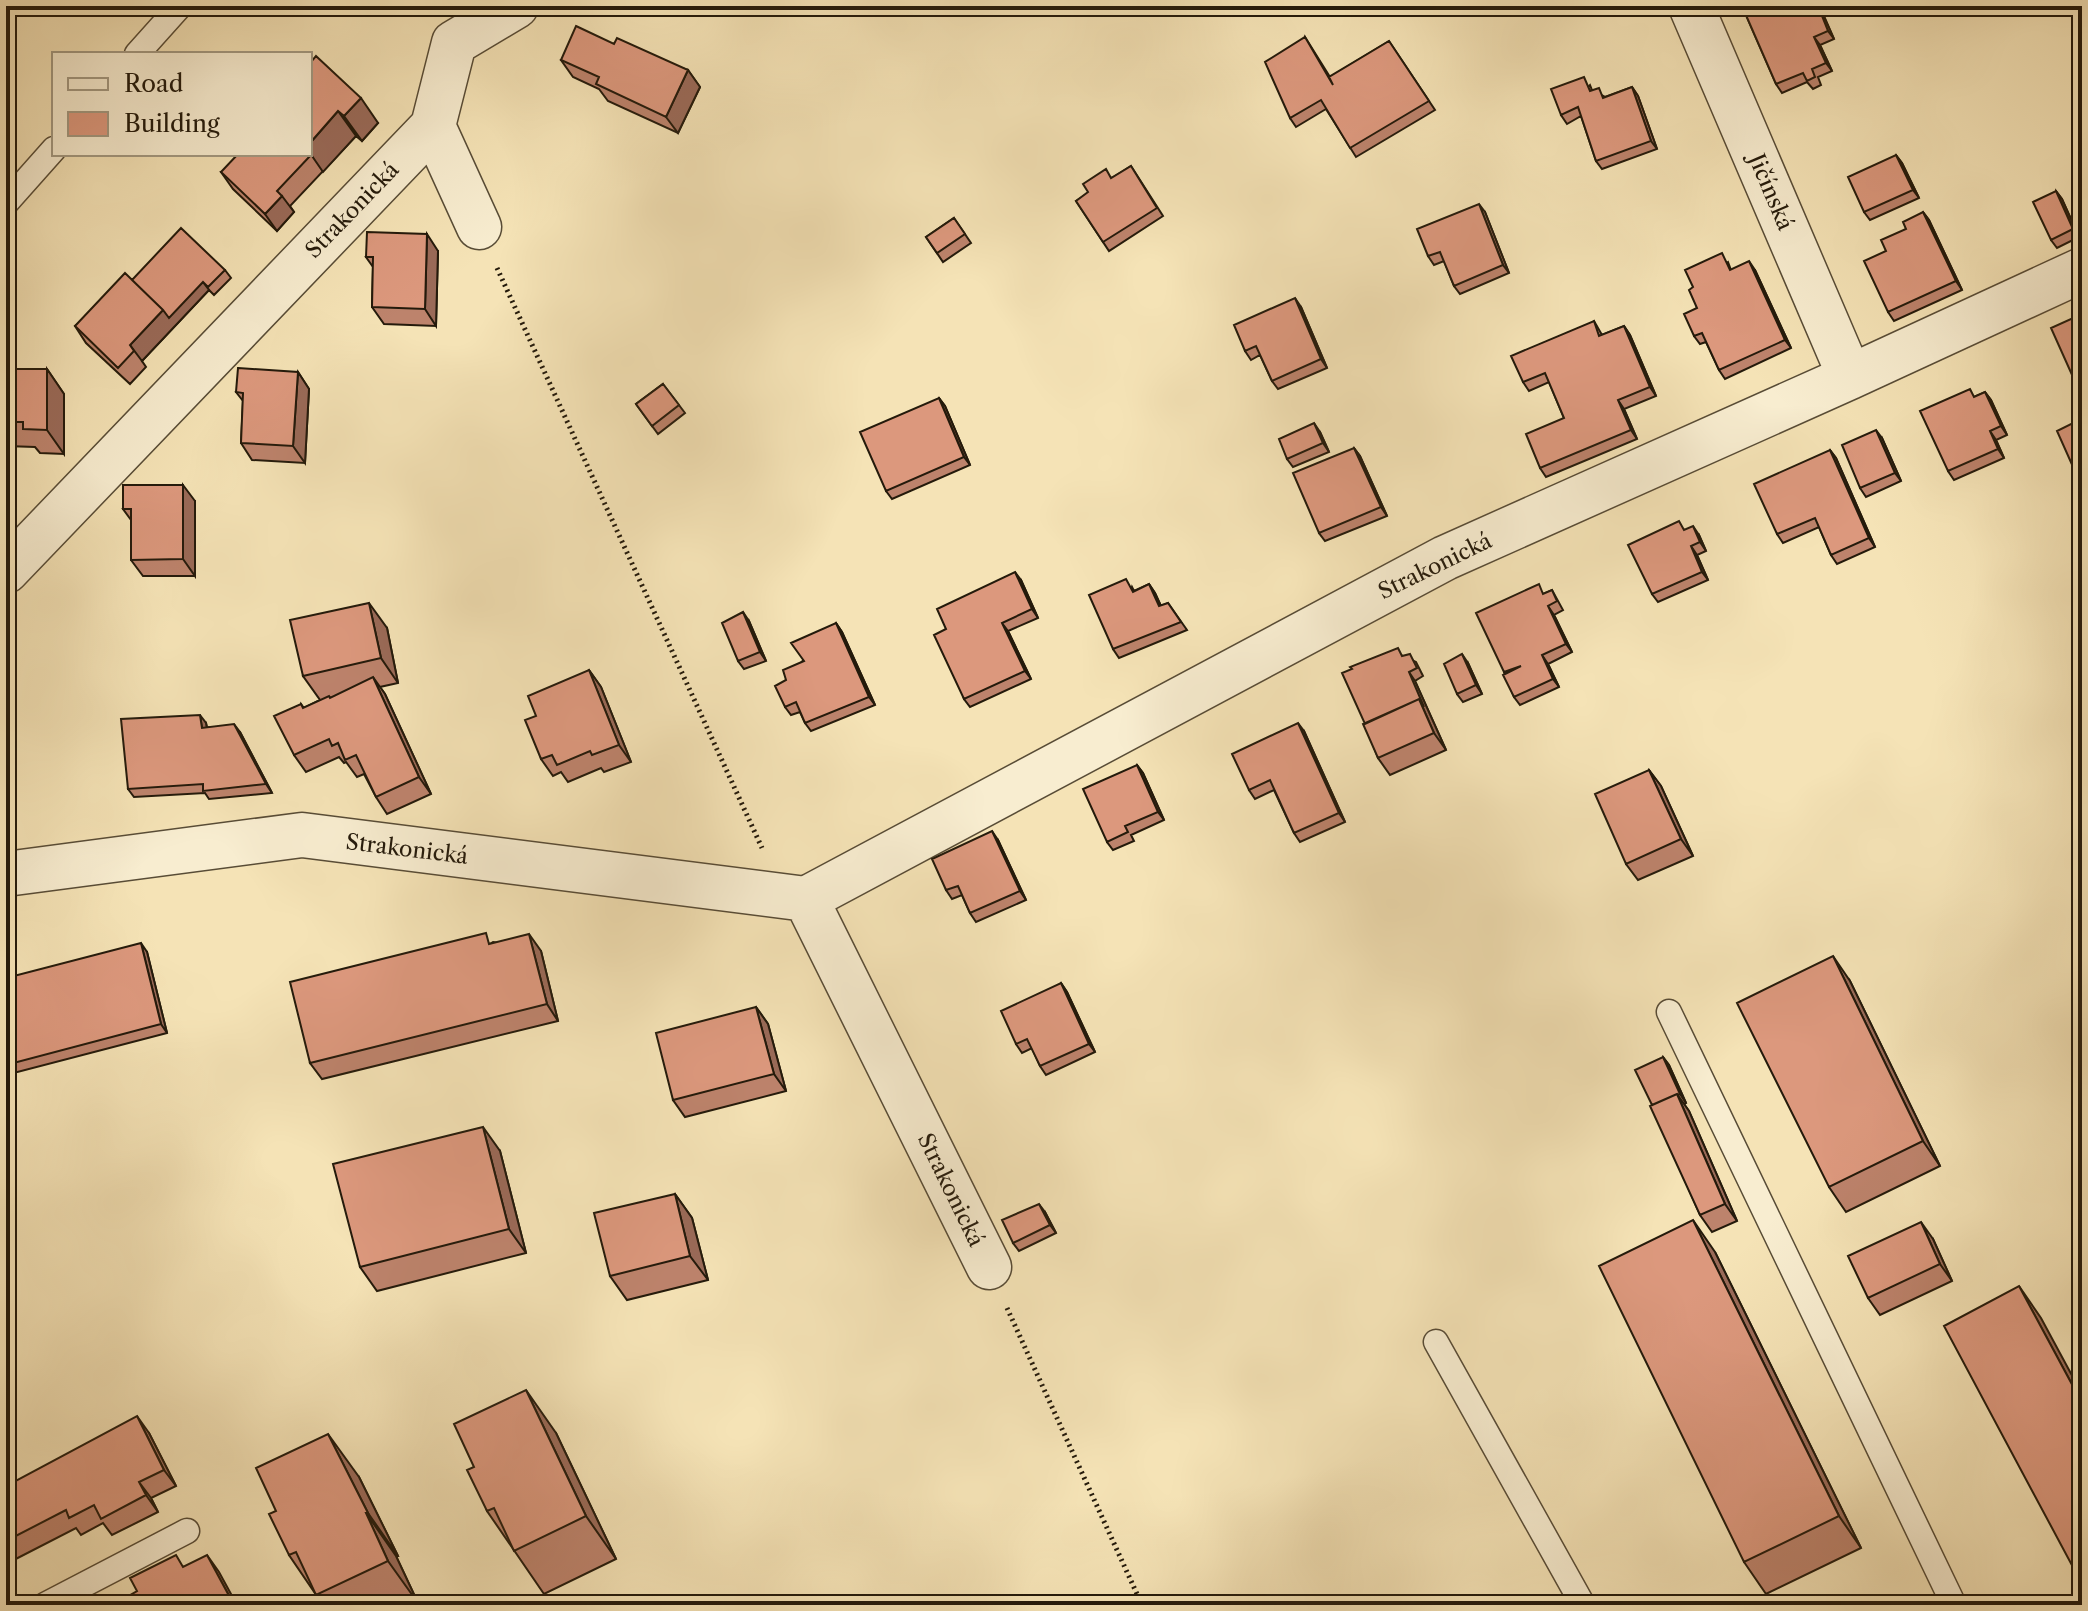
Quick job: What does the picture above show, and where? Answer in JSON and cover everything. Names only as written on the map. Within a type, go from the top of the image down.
[{"type":"street","name":"Strakonická","points":[[6,571],[433,126],[454,43],[516,6]]},
{"type":"street","name":"Jičínská","points":[[1691,6],[1850,377]]},
{"type":"street","points":[[433,126],[479,227]]},
{"type":"street","name":"Strakonická","points":[[7,866],[302,835],[806,899],[1445,558],[2082,270]]},
{"type":"street","name":"Strakonická","points":[[806,899],[989,1267]]},
{"type":"lane","points":[[139,52],[180,6]]},
{"type":"lane","points":[[6,203],[52,151]]},
{"type":"lane","points":[[1669,1012],[1954,1605]]},
{"type":"lane","points":[[1436,1342],[1583,1605]]},
{"type":"lane","points":[[45,1605],[187,1531]]},
{"type":"path","points":[[479,227],[771,869],[806,899]]},
{"type":"path","points":[[989,1267],[1142,1605]]},
{"type":"building","points":[[1742,6],[1818,6],[1828,31],[1814,37],[1826,63],[1812,69],[1815,77],[1807,81],[1803,73],[1776,84]]},
{"type":"building","points":[[576,26],[614,44],[617,38],[688,70],[666,117],[596,84],[599,77],[561,60]]},
{"type":"building","points":[[1305,37],[1333,85],[1329,77],[1389,41],[1429,101],[1350,148],[1321,100],[1290,118],[1265,62]]},
{"type":"building","points":[[316,56],[361,98],[344,116],[338,111],[312,141],[312,61]]},
{"type":"building","points":[[1584,77],[1590,91],[1599,88],[1603,98],[1632,87],[1651,141],[1596,161],[1578,107],[1561,115],[1551,89]]},
{"type":"building","points":[[1896,155],[1913,190],[1864,212],[1848,177]]},
{"type":"building","points":[[236,156],[310,156],[277,191],[282,196],[265,214],[221,172]]},
{"type":"building","points":[[1131,166],[1157,208],[1103,242],[1076,201],[1088,192],[1083,184],[1106,169],[1111,178]]},
{"type":"building","points":[[2056,191],[2073,229],[2051,240],[2033,202]]},
{"type":"building","points":[[1479,204],[1503,265],[1454,286],[1440,252],[1428,256],[1417,229]]},
{"type":"building","points":[[1923,212],[1956,281],[1888,312],[1864,261],[1886,251],[1881,240],[1906,229],[1903,222]]},
{"type":"building","points":[[954,218],[965,234],[937,253],[926,237]]},
{"type":"building","points":[[181,228],[225,270],[208,287],[203,282],[169,318],[132,280]]},
{"type":"building","points":[[367,232],[427,234],[425,309],[372,307],[373,257],[366,257]]},
{"type":"building","points":[[1722,253],[1730,270],[1749,261],[1785,340],[1719,370],[1702,333],[1694,336],[1684,314],[1697,308],[1689,290],[1693,287],[1685,270]]},
{"type":"building","points":[[125,273],[163,310],[130,345],[134,351],[118,368],[75,326]]},
{"type":"building","points":[[1295,298],[1321,359],[1272,381],[1256,346],[1245,351],[1234,325]]},
{"type":"building","points":[[2082,314],[2082,383],[2077,386],[2051,328]]},
{"type":"building","points":[[1594,321],[1599,336],[1624,326],[1650,387],[1618,400],[1631,430],[1540,468],[1526,434],[1564,418],[1545,373],[1523,382],[1511,356]]},
{"type":"building","points":[[238,368],[298,372],[293,446],[241,443],[243,393],[236,392]]},
{"type":"building","points":[[6,369],[47,369],[47,430],[23,429],[23,422],[6,422]]},
{"type":"building","points":[[663,384],[679,405],[652,426],[636,404]]},
{"type":"building","points":[[1970,389],[1974,397],[1985,392],[2001,426],[1990,431],[1998,449],[1948,471],[1920,411]]},
{"type":"building","points":[[939,398],[964,457],[886,491],[860,432]]},
{"type":"building","points":[[2075,422],[2082,437],[2082,487],[2057,431]]},
{"type":"building","points":[[1314,423],[1323,443],[1287,459],[1279,439]]},
{"type":"building","points":[[1876,430],[1895,473],[1860,488],[1842,445]]},
{"type":"building","points":[[1354,448],[1381,507],[1319,533],[1293,473]]},
{"type":"building","points":[[1830,450],[1869,538],[1831,555],[1815,518],[1777,534],[1754,484]]},
{"type":"building","points":[[123,485],[183,485],[183,559],[131,560],[131,509],[123,509]]},
{"type":"building","points":[[1679,521],[1684,530],[1693,526],[1700,542],[1691,546],[1702,572],[1652,594],[1628,545]]},
{"type":"building","points":[[1015,572],[1032,609],[1002,623],[1025,671],[964,699],[934,635],[946,629],[937,609]]},
{"type":"building","points":[[1126,579],[1133,592],[1149,584],[1159,606],[1168,603],[1181,622],[1113,649],[1089,595]]},
{"type":"building","points":[[1539,584],[1543,594],[1552,590],[1557,601],[1548,606],[1566,644],[1542,655],[1553,679],[1514,697],[1503,675],[1521,666],[1504,672],[1476,613]]},
{"type":"building","points":[[369,603],[381,658],[303,676],[290,620]]},
{"type":"building","points":[[743,612],[760,652],[738,661],[722,623]]},
{"type":"building","points":[[836,623],[869,697],[805,723],[796,702],[785,707],[775,686],[786,680],[783,670],[804,661],[791,643]]},
{"type":"building","points":[[1398,648],[1402,656],[1410,654],[1417,668],[1409,672],[1424,707],[1419,699],[1365,724],[1342,673]]},
{"type":"building","points":[[1462,654],[1476,685],[1457,694],[1444,664]]},
{"type":"building","points":[[589,670],[619,745],[592,755],[590,751],[557,765],[552,755],[541,759],[525,720],[536,716],[528,696]]},
{"type":"building","points":[[373,677],[419,777],[376,797],[356,755],[345,760],[338,743],[332,746],[329,739],[294,755],[274,716],[301,704],[303,708],[330,698]]},
{"type":"building","points":[[1419,699],[1434,733],[1378,758],[1363,724]]},
{"type":"building","points":[[200,715],[202,728],[234,724],[266,784],[203,791],[203,784],[128,789],[121,719]]},
{"type":"building","points":[[1298,723],[1339,813],[1294,833],[1270,780],[1249,790],[1232,754]]},
{"type":"building","points":[[1137,765],[1158,812],[1125,826],[1128,832],[1107,842],[1083,789]]},
{"type":"building","points":[[1649,770],[1681,839],[1626,864],[1595,794]]},
{"type":"building","points":[[992,831],[1020,891],[970,913],[958,886],[946,890],[932,859]]},
{"type":"building","points":[[486,933],[489,944],[529,934],[547,1004],[310,1063],[290,982]]},
{"type":"building","points":[[141,943],[161,1024],[6,1065],[6,978]]},
{"type":"building","points":[[1833,956],[1923,1141],[1829,1187],[1737,1003]]},
{"type":"building","points":[[1061,983],[1089,1044],[1040,1066],[1027,1039],[1016,1044],[1001,1011]]},
{"type":"building","points":[[756,1007],[774,1074],[673,1100],[656,1033]]},
{"type":"building","points":[[1663,1057],[1680,1094],[1652,1105],[1635,1070]]},
{"type":"building","points":[[1677,1094],[1725,1204],[1700,1215],[1650,1106]]},
{"type":"building","points":[[483,1127],[509,1229],[360,1267],[333,1164]]},
{"type":"building","points":[[675,1194],[690,1256],[610,1276],[594,1213]]},
{"type":"building","points":[[1039,1204],[1050,1225],[1013,1243],[1002,1220]]},
{"type":"building","points":[[1693,1220],[1839,1516],[1744,1562],[1599,1266]]},
{"type":"building","points":[[1921,1222],[1940,1264],[1868,1298],[1848,1256]]},
{"type":"building","points":[[2019,1286],[2082,1403],[2082,1584],[1944,1326]]},
{"type":"building","points":[[526,1390],[586,1516],[514,1551],[494,1508],[487,1511],[467,1470],[474,1467],[454,1424]]},
{"type":"building","points":[[137,1416],[164,1470],[139,1482],[146,1495],[101,1519],[94,1505],[69,1518],[66,1510],[6,1541],[6,1486]]},
{"type":"building","points":[[328,1434],[368,1513],[388,1561],[316,1595],[296,1552],[289,1555],[269,1514],[276,1511],[256,1468]]},
{"type":"building","points":[[176,1555],[183,1567],[207,1555],[234,1605],[113,1605],[137,1591],[130,1578]]}]
